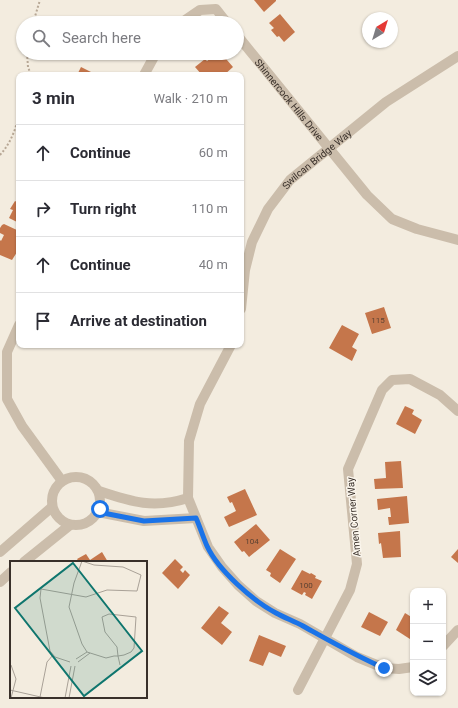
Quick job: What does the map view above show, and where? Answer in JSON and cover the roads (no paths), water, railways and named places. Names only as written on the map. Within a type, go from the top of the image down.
[{"type":"street","points":[[191,16],[200,10],[216,9],[222,16]]},
{"type":"street","name":"Shinnercock Hills Drive","points":[[244,44],[367,195],[392,219],[417,229],[458,240]]},
{"type":"street","name":"Swilcan Bridge Way","points":[[244,280],[252,242],[268,209],[290,180],[386,102],[458,56]]},
{"type":"street","points":[[146,72],[152,60]]},
{"type":"street","points":[[16,332],[7,352],[4,381],[7,399],[22,426],[62,481]]},
{"type":"street","points":[[229,348],[200,404],[189,441],[188,498],[208,548],[222,567],[238,584],[256,601],[275,613],[300,624],[357,656],[384,668],[399,669],[410,667]]},
{"type":"street","name":"Amen Corner Way","points":[[298,690],[350,590],[357,564],[348,469],[382,390],[392,380],[410,379],[440,395],[458,412]]},
{"type":"street","points":[[73,476],[85,478],[92,482],[99,491],[101,505],[98,512],[90,522],[83,525],[70,525],[65,523],[58,518],[52,507],[52,497],[56,487],[62,481],[73,476]]},
{"type":"street","points":[[99,491],[119,498],[147,504],[174,502],[188,498]]},
{"type":"street","points":[[0,552],[52,507]]},
{"type":"street","points":[[98,512],[144,521],[196,518]]},
{"type":"street","points":[[25,561],[70,525]]},
{"type":"street","points":[[0,582],[10,573]]},
{"type":"street","points":[[446,643],[458,630]]}]
